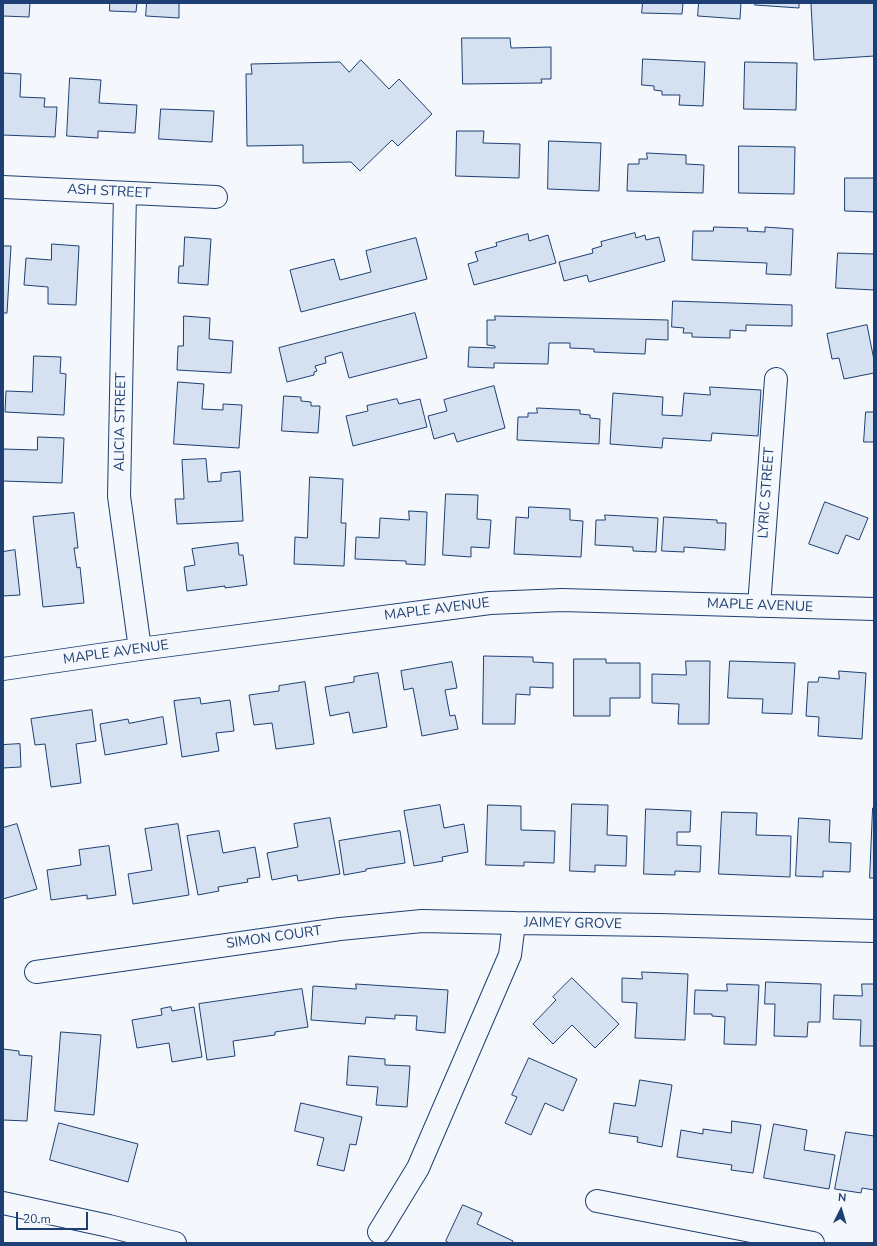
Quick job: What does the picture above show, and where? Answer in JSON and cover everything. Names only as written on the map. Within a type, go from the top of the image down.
[{"type":"street","name":"ASH STREET","points":[[3,187],[216,197]]},
{"type":"street","name":"ALICIA STREET","points":[[125,193],[119,496],[140,649]]},
{"type":"street","name":"LYRIC STREET","points":[[759,606],[776,379]]},
{"type":"street","name":"MAPLE AVENUE","points":[[3,669],[140,649],[490,603],[562,600],[874,609]]},
{"type":"street","name":"SIMON COURT","points":[[36,972],[340,929],[422,921],[514,923]]},
{"type":"street","name":"JAIMEY GROVE","points":[[379,1232],[418,1168],[510,955],[514,923],[874,931]]},
{"type":"street","points":[[597,1201],[813,1243]]},
{"type":"street","points":[[3,1203],[109,1226],[175,1243]]},
{"type":"building","points":[[3,3],[30,3],[29,17],[3,16]]},
{"type":"building","points":[[110,3],[137,3],[136,12],[110,11]]},
{"type":"building","points":[[147,3],[179,3],[179,18],[146,16]]},
{"type":"building","points":[[643,3],[683,3],[682,14],[642,13]]},
{"type":"building","points":[[699,3],[741,3],[740,19],[698,16]]},
{"type":"building","points":[[755,3],[799,3],[799,8],[755,5]]},
{"type":"building","points":[[874,3],[874,56],[814,60],[811,4]]},
{"type":"building","points":[[462,38],[510,38],[511,48],[551,47],[551,79],[541,79],[542,83],[463,84]]},
{"type":"building","points":[[643,59],[705,62],[703,106],[679,105],[680,95],[662,95],[662,91],[654,90],[654,86],[642,85]]},
{"type":"building","points":[[361,60],[389,89],[399,79],[432,114],[398,146],[392,140],[360,171],[351,162],[303,163],[303,145],[247,146],[246,74],[252,74],[251,64],[340,62],[349,72]]},
{"type":"building","points":[[745,62],[797,63],[796,110],[744,109]]},
{"type":"building","points":[[3,73],[21,74],[20,97],[45,98],[44,107],[57,107],[55,137],[3,135]]},
{"type":"building","points":[[70,78],[101,80],[99,103],[137,105],[135,133],[98,131],[98,138],[67,136]]},
{"type":"building","points":[[161,109],[214,111],[212,142],[159,139]]},
{"type":"building","points":[[457,131],[484,131],[483,143],[520,144],[519,178],[456,176]]},
{"type":"building","points":[[549,141],[601,143],[599,191],[548,189]]},
{"type":"building","points":[[739,146],[795,147],[794,194],[739,193]]},
{"type":"building","points":[[647,153],[686,155],[686,164],[704,165],[703,193],[627,191],[628,164],[639,164],[639,159],[647,159]]},
{"type":"building","points":[[845,178],[874,178],[874,212],[845,211]]},
{"type":"building","points":[[714,227],[748,228],[747,231],[765,232],[765,227],[793,229],[791,275],[766,274],[767,263],[692,260],[693,231],[713,231]]},
{"type":"building","points":[[635,233],[636,238],[645,235],[646,240],[659,237],[665,261],[589,282],[587,275],[564,281],[559,262],[593,253],[592,249],[602,246],[601,242]]},
{"type":"building","points":[[528,234],[529,241],[548,235],[556,263],[474,285],[468,264],[478,261],[475,252],[497,246],[496,243]]},
{"type":"building","points":[[185,237],[211,239],[208,285],[178,283],[179,266],[183,266]]},
{"type":"building","points":[[416,238],[427,279],[301,312],[290,270],[334,259],[340,280],[371,272],[366,251]]},
{"type":"building","points":[[52,244],[79,246],[76,305],[48,304],[48,287],[24,285],[26,258],[51,260]]},
{"type":"building","points":[[3,246],[11,246],[7,313],[3,313]]},
{"type":"building","points":[[838,253],[874,254],[874,290],[836,288]]},
{"type":"building","points":[[673,301],[792,305],[792,326],[746,325],[746,331],[730,330],[730,338],[692,337],[692,333],[683,333],[684,328],[672,327]]},
{"type":"building","points":[[415,313],[427,358],[349,378],[342,352],[325,357],[326,363],[315,366],[317,371],[314,372],[314,375],[287,382],[279,348]]},
{"type":"building","points":[[184,316],[210,318],[209,339],[233,341],[231,373],[177,370],[178,346],[183,346]]},
{"type":"building","points":[[495,316],[668,320],[668,340],[646,339],[645,354],[594,352],[594,349],[570,348],[570,343],[549,343],[548,364],[494,363],[494,368],[468,367],[469,347],[495,348],[495,346],[487,345],[487,320],[495,320]]},
{"type":"building","points":[[867,325],[874,360],[874,373],[844,379],[839,358],[832,359],[827,334]]},
{"type":"building","points":[[34,356],[61,357],[60,373],[66,374],[64,415],[5,412],[6,391],[32,392]]},
{"type":"building","points":[[178,382],[204,384],[202,409],[223,410],[223,404],[242,405],[239,448],[174,444]]},
{"type":"building","points":[[494,386],[505,428],[457,442],[454,433],[434,439],[428,416],[447,411],[444,400]]},
{"type":"building","points":[[710,387],[761,390],[758,436],[712,433],[711,441],[663,438],[662,448],[610,444],[613,393],[663,397],[662,415],[682,416],[684,393],[710,395]]},
{"type":"building","points":[[284,396],[301,397],[301,401],[311,402],[311,406],[320,406],[318,433],[282,431]]},
{"type":"building","points":[[397,399],[399,404],[420,399],[427,427],[353,446],[346,416],[368,411],[367,406]]},
{"type":"building","points":[[537,408],[580,410],[580,414],[590,415],[590,418],[600,419],[599,444],[517,440],[518,417],[528,417],[528,413],[537,413]]},
{"type":"building","points":[[866,412],[874,412],[874,442],[864,442]]},
{"type":"building","points":[[38,437],[64,438],[62,483],[3,481],[3,449],[37,450]]},
{"type":"building","points":[[206,459],[208,482],[221,481],[221,473],[240,471],[243,521],[177,524],[175,499],[184,499],[182,460]]},
{"type":"building","points":[[310,477],[343,479],[341,523],[346,523],[344,566],[294,564],[295,537],[307,538]]},
{"type":"building","points":[[446,494],[478,495],[477,519],[491,520],[489,548],[471,547],[471,557],[443,555]]},
{"type":"building","points":[[825,502],[868,518],[859,540],[846,535],[838,554],[809,544]]},
{"type":"building","points":[[529,507],[570,509],[570,520],[583,521],[581,557],[514,554],[516,517],[528,518]]},
{"type":"building","points":[[409,511],[427,512],[425,565],[406,564],[406,561],[355,559],[356,537],[379,538],[380,518],[409,520]]},
{"type":"building","points":[[74,513],[78,548],[74,548],[77,568],[80,567],[84,603],[43,607],[33,517]]},
{"type":"building","points":[[605,515],[658,518],[656,552],[633,551],[633,547],[595,545],[596,520],[605,520]]},
{"type":"building","points":[[664,517],[717,520],[717,523],[726,523],[725,550],[684,547],[684,552],[662,551]]},
{"type":"building","points":[[238,543],[239,555],[243,555],[247,585],[187,591],[184,567],[195,565],[192,549]]},
{"type":"building","points":[[15,550],[20,595],[3,596],[3,552]]},
{"type":"building","points":[[484,656],[533,657],[533,662],[553,663],[553,688],[530,687],[530,695],[516,694],[515,724],[483,724]]},
{"type":"building","points":[[574,659],[606,659],[606,663],[640,663],[640,698],[610,698],[610,716],[574,716]]},
{"type":"building","points":[[686,661],[710,661],[709,724],[678,724],[679,704],[652,703],[652,674],[686,675]]},
{"type":"building","points":[[730,661],[795,663],[792,714],[762,713],[763,699],[728,698]]},
{"type":"building","points":[[452,662],[457,688],[445,690],[450,716],[455,715],[458,729],[422,736],[413,688],[404,690],[401,671]]},
{"type":"building","points":[[839,671],[866,673],[862,739],[818,736],[819,717],[806,716],[808,682],[818,682],[819,677],[839,679]]},
{"type":"building","points":[[378,673],[387,727],[353,733],[349,712],[330,716],[325,687],[354,682],[354,677]]},
{"type":"building","points":[[305,682],[314,744],[276,749],[272,723],[254,725],[249,695],[279,691],[279,686]]},
{"type":"building","points":[[200,698],[201,704],[230,700],[234,731],[216,733],[219,751],[182,757],[174,701]]},
{"type":"building","points":[[92,710],[96,741],[76,744],[81,783],[51,787],[45,744],[35,745],[31,719]]},
{"type":"building","points":[[163,717],[167,744],[105,755],[100,724],[128,719],[129,723]]},
{"type":"building","points":[[20,744],[21,767],[3,768],[3,745]]},
{"type":"building","points":[[572,804],[608,805],[607,835],[627,836],[626,866],[595,865],[595,872],[570,871]]},
{"type":"building","points":[[440,805],[444,828],[464,824],[468,852],[442,857],[443,861],[414,866],[404,811]]},
{"type":"building","points":[[488,805],[521,806],[521,830],[555,831],[554,863],[524,862],[524,866],[486,865]]},
{"type":"building","points":[[873,808],[874,878],[870,878]]},
{"type":"building","points":[[646,809],[691,811],[690,832],[677,832],[677,845],[701,846],[700,872],[675,871],[675,875],[644,874]]},
{"type":"building","points":[[722,812],[757,813],[756,835],[791,836],[790,877],[719,874]]},
{"type":"building","points":[[330,818],[340,874],[298,881],[297,875],[272,880],[267,853],[298,847],[294,824]]},
{"type":"building","points":[[799,818],[830,820],[829,842],[851,843],[850,872],[823,871],[823,877],[796,876]]},
{"type":"building","points":[[17,824],[37,889],[3,899],[3,828]]},
{"type":"building","points":[[178,824],[189,895],[133,904],[128,874],[152,870],[145,829]]},
{"type":"building","points":[[219,831],[223,853],[255,847],[260,877],[247,879],[248,882],[218,887],[219,891],[198,895],[187,836]]},
{"type":"building","points":[[400,831],[405,863],[366,869],[366,871],[344,875],[339,841]]},
{"type":"building","points":[[109,846],[116,895],[87,899],[87,895],[51,900],[47,870],[81,865],[79,850]]},
{"type":"building","points":[[642,972],[688,974],[685,1040],[635,1038],[637,1003],[622,1002],[622,978],[642,979]]},
{"type":"building","points":[[572,978],[619,1024],[595,1048],[572,1025],[553,1044],[533,1024],[556,1000],[553,997]]},
{"type":"building","points":[[766,982],[821,984],[820,1022],[808,1022],[807,1037],[774,1036],[775,1004],[765,1004]]},
{"type":"building","points":[[356,984],[448,990],[445,1033],[416,1030],[417,1016],[395,1015],[395,1019],[366,1017],[365,1024],[311,1020],[313,986],[356,989]]},
{"type":"building","points":[[727,984],[759,985],[756,1045],[724,1044],[725,1017],[712,1016],[712,1014],[694,1014],[695,990],[727,991]]},
{"type":"building","points":[[862,984],[874,984],[874,1046],[860,1046],[861,1020],[833,1019],[834,995],[862,996]]},
{"type":"building","points":[[302,989],[308,1027],[275,1032],[275,1035],[233,1041],[235,1056],[207,1060],[199,1004]]},
{"type":"building","points":[[171,1007],[172,1011],[194,1007],[202,1057],[172,1062],[169,1043],[137,1048],[132,1020],[162,1015],[161,1009]]},
{"type":"building","points":[[61,1032],[101,1035],[94,1115],[55,1111]]},
{"type":"building","points":[[3,1049],[19,1051],[19,1055],[32,1056],[27,1121],[3,1120]]},
{"type":"building","points":[[349,1056],[385,1059],[385,1065],[410,1066],[407,1107],[376,1105],[378,1087],[347,1085]]},
{"type":"building","points":[[529,1058],[577,1079],[563,1111],[545,1103],[531,1135],[505,1123],[517,1097],[512,1095]]},
{"type":"building","points":[[640,1080],[672,1085],[662,1147],[637,1142],[638,1137],[609,1133],[614,1103],[635,1106]]},
{"type":"building","points":[[301,1103],[362,1117],[356,1145],[350,1144],[344,1171],[317,1165],[324,1138],[295,1131]]},
{"type":"building","points":[[732,1121],[761,1125],[753,1173],[731,1170],[732,1165],[677,1157],[681,1130],[703,1134],[703,1129],[731,1133]]},
{"type":"building","points":[[59,1123],[138,1144],[128,1182],[50,1160]]},
{"type":"building","points":[[774,1124],[807,1130],[804,1150],[835,1155],[829,1189],[764,1178]]},
{"type":"building","points":[[846,1132],[874,1136],[874,1190],[862,1188],[861,1193],[835,1189]]},
{"type":"building","points":[[463,1205],[482,1213],[477,1224],[513,1241],[512,1243],[449,1243],[446,1241]]}]
